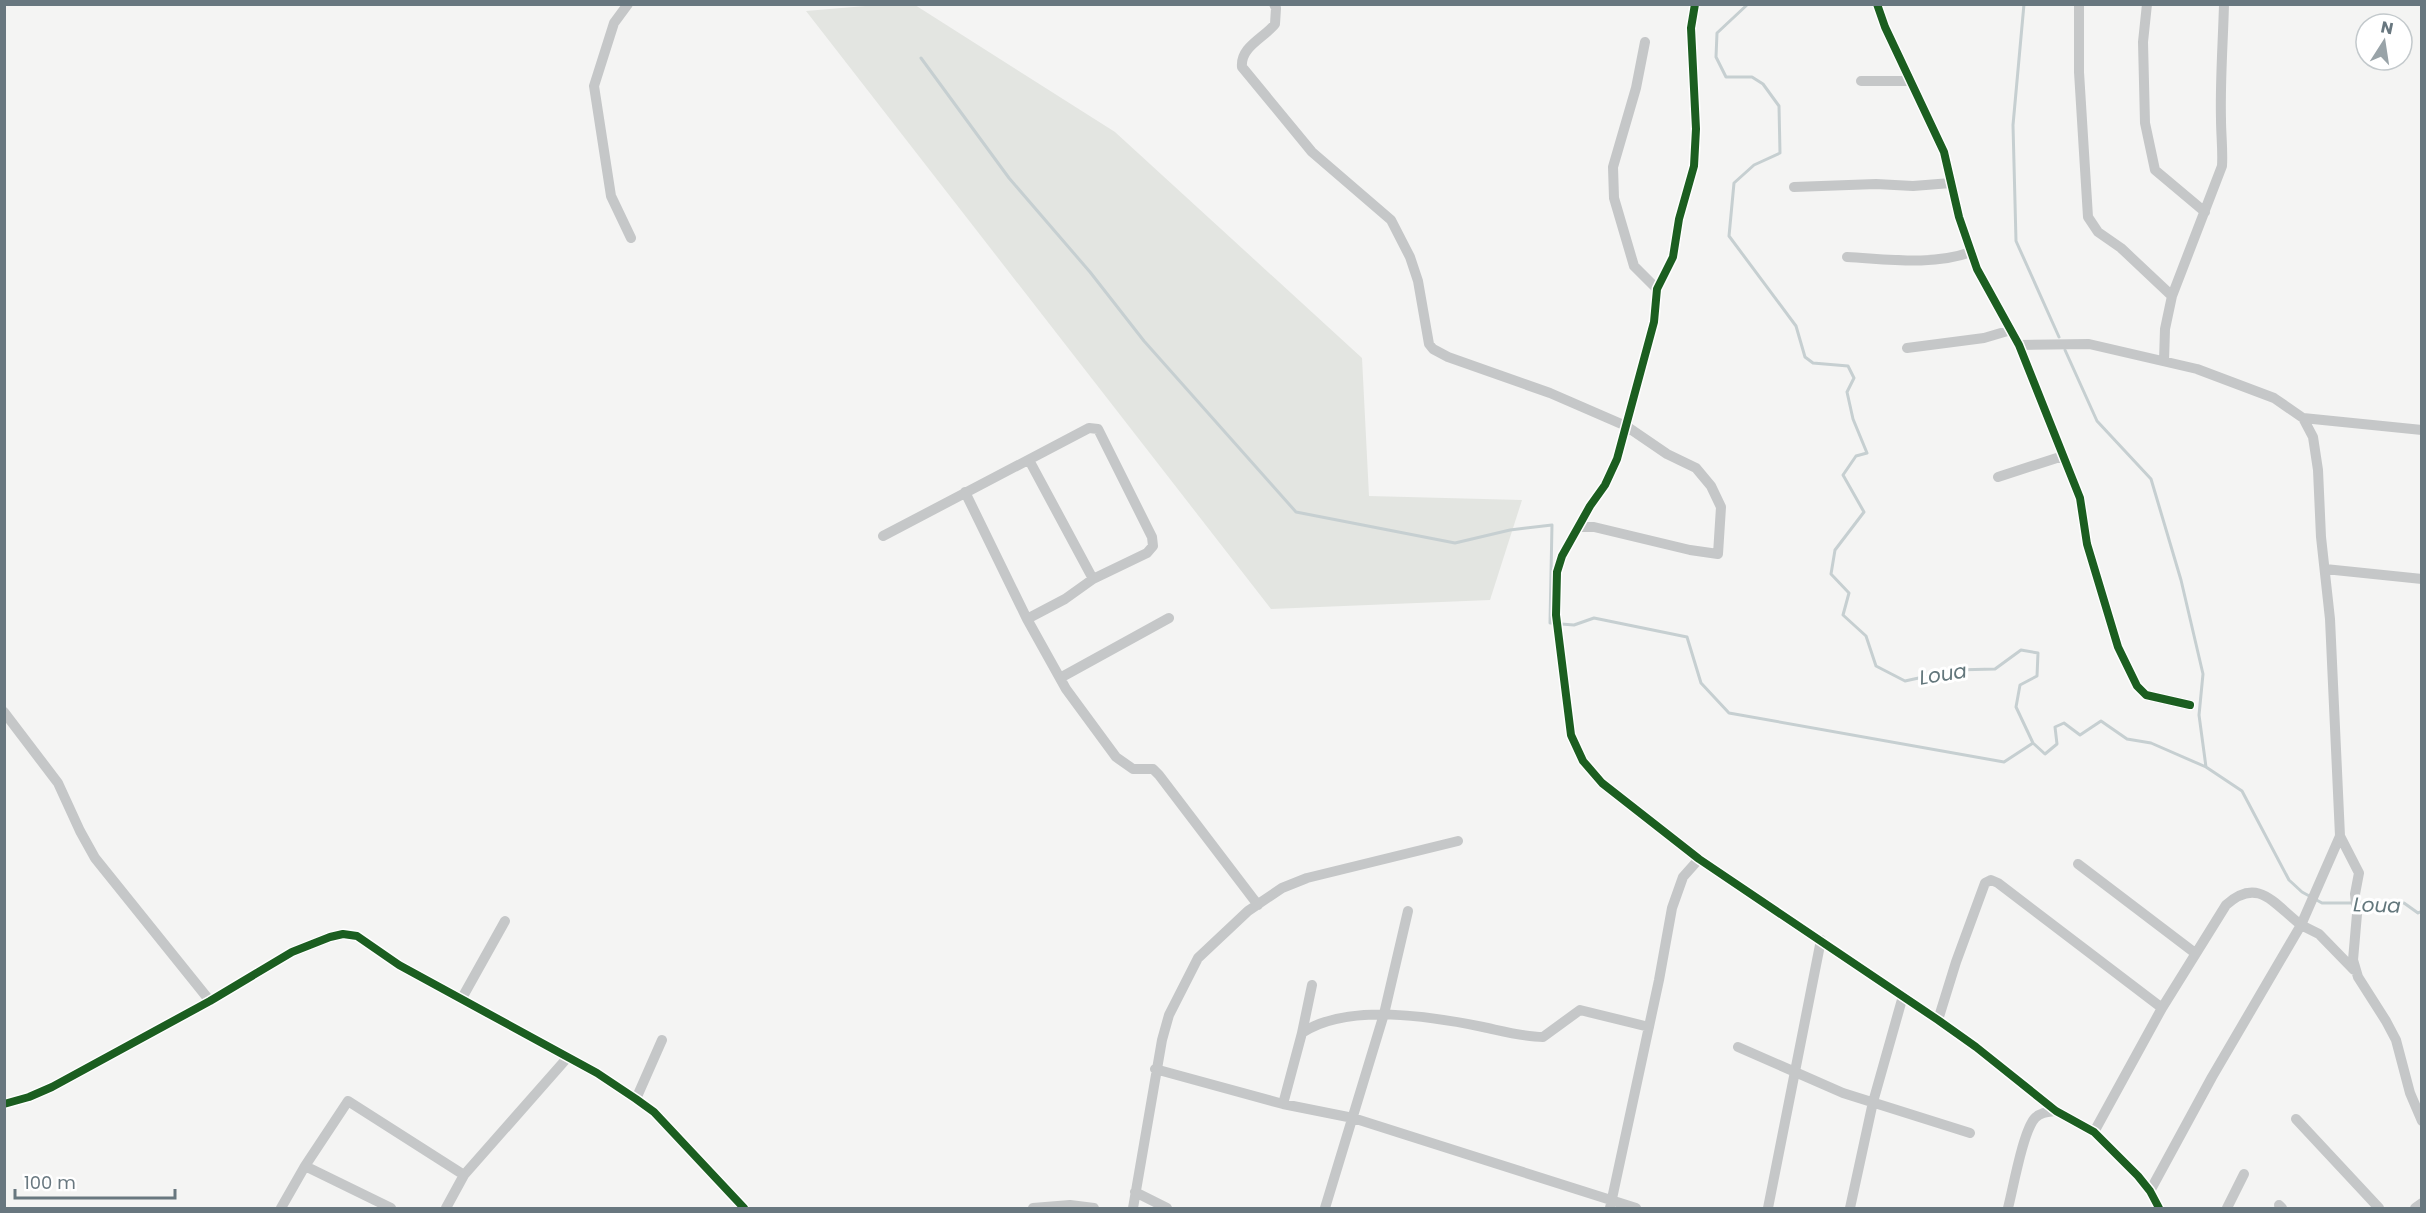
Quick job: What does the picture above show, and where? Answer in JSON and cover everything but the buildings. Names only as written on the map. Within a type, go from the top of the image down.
[{"type":"street","points":[[628,4],[615,23],[594,86],[611,196],[631,238]]},
{"type":"street","points":[[1274,4],[1275,24],[1246,51],[1242,57],[1242,67],[1312,152],[1391,220],[1414,268],[1429,344],[1433,349],[1448,357],[1550,393],[1626,426],[1667,454],[1696,468],[1711,486],[1721,507],[1718,554],[1690,550],[1601,528],[1580,527]]},
{"type":"street","points":[[1695,4],[1691,28],[1696,129],[1694,166],[1679,219],[1673,257],[1657,289],[1654,322],[1617,459],[1566,549],[1557,572],[1557,629],[1571,735],[1583,761],[1602,783],[1699,859],[1938,1020],[1976,1047],[2056,1111],[2094,1132],[2131,1168],[2150,1191],[2159,1209]]},
{"type":"street","points":[[1878,4],[1885,27],[1944,152],[1977,269],[2019,345],[2080,498],[2087,544],[2118,647],[2137,686],[2146,695],[2190,705]]},
{"type":"street","points":[[2079,4],[2079,72],[2088,217],[2098,232],[2121,248],[2172,296]]},
{"type":"street","points":[[2147,4],[2143,42],[2145,123],[2155,170],[2205,212]]},
{"type":"street","points":[[2164,361],[2165,329],[2172,296],[2183,262],[2222,166],[2223,146],[2220,121],[2224,4]]},
{"type":"street","points":[[1645,42],[1636,88],[1613,167],[1614,198],[1634,266],[1657,289]]},
{"type":"street","points":[[1861,81],[1910,81]]},
{"type":"street","points":[[1794,187],[1876,183],[1912,186],[1951,183]]},
{"type":"street","points":[[1847,257],[1930,260],[1954,258],[1971,252]]},
{"type":"street","points":[[1907,348],[1984,338],[2011,330]]},
{"type":"street","points":[[2019,345],[2090,344],[2197,369],[2274,398],[2303,418],[2313,437],[2318,470],[2321,537],[2330,619],[2340,836],[2360,873],[2355,894],[2357,914],[2353,949],[2355,971]]},
{"type":"street","points":[[2303,418],[2421,430]]},
{"type":"street","points":[[883,536],[1089,428],[1096,427],[1152,537],[1153,546],[1147,553],[1093,579],[1065,599],[1028,619]]},
{"type":"street","points":[[1998,477],[2063,456]]},
{"type":"street","points":[[1029,459],[1093,579]]},
{"type":"street","points":[[966,492],[1065,689],[1116,757],[1133,769],[1153,769],[1258,905]]},
{"type":"street","points":[[2325,569],[2421,579]]},
{"type":"street","points":[[1060,678],[1169,618]]},
{"type":"street","points":[[4,712],[58,783],[95,858],[210,1001]]},
{"type":"street","points":[[2150,1191],[2212,1077],[2301,925],[2340,836]]},
{"type":"street","points":[[1133,1209],[1155,1069],[1169,1015],[1198,958],[1235,922],[1282,888],[1307,878],[1458,841]]},
{"type":"street","points":[[1611,1204],[1676,895],[1683,877],[1699,859]]},
{"type":"street","points":[[2078,864],[2195,953]]},
{"type":"street","points":[[1938,1020],[1985,883],[1991,880],[2162,1008]]},
{"type":"street","points":[[2094,1132],[2195,953],[2226,905],[2237,895],[2247,891],[2260,892],[2301,925],[2319,934],[2355,971],[2396,1040],[2410,1093],[2421,1121]]},
{"type":"street","points":[[1325,1209],[1384,1014],[1408,911]]},
{"type":"street","points":[[462,998],[505,921]]},
{"type":"street","points":[[4,1104],[52,1087],[210,1001],[292,952],[344,934],[357,936],[399,965],[597,1072],[654,1112],[744,1209]]},
{"type":"street","points":[[1768,1209],[1821,940]]},
{"type":"street","points":[[1283,1104],[1312,985]]},
{"type":"street","points":[[1850,1209],[1873,1102],[1902,996]]},
{"type":"street","points":[[1302,1033],[1325,1023],[1363,1015],[1384,1014],[1443,1019],[1537,1037],[1548,1034],[1567,1017],[1580,1010],[1649,1027]]},
{"type":"street","points":[[636,1099],[662,1040]]},
{"type":"street","points":[[1738,1047],[1795,1070],[1843,1093],[1970,1133]]},
{"type":"street","points":[[446,1209],[464,1175],[568,1057]]},
{"type":"street","points":[[1155,1069],[1283,1104],[1353,1118],[1611,1204],[1635,1209]]},
{"type":"street","points":[[281,1209],[304,1166],[348,1101],[464,1175]]},
{"type":"street","points":[[2008,1209],[2026,1135],[2033,1120],[2042,1112],[2056,1111]]},
{"type":"street","points":[[2296,1119],[2379,1209]]},
{"type":"street","points":[[304,1166],[391,1209]]},
{"type":"street","points":[[2227,1209],[2244,1174]]},
{"type":"street","points":[[1135,1192],[1167,1209]]},
{"type":"street","points":[[2415,1209],[2421,1203]]},
{"type":"street","points":[[1033,1209],[1070,1205],[1094,1209]]},
{"type":"shaded area","points":[[877,5],[915,5],[1115,132],[1362,358],[1369,496],[1522,500],[1490,600],[1271,609],[806,11]]},
{"type":"waterway","name":"Loua","points":[[1748,4],[1717,33],[1716,57],[1726,77],[1752,77],[1763,84],[1779,106],[1780,153],[1754,165],[1734,183],[1729,236],[1796,326],[1805,357],[1813,363],[1848,366],[1854,378],[1847,392],[1853,419],[1867,453],[1856,456],[1843,475],[1864,512],[1835,550],[1831,574],[1849,593],[1843,615],[1866,636],[1876,666],[1905,681],[1955,670],[1995,669],[2021,650],[2038,653],[2037,676],[2020,685],[2016,707],[2033,743],[2045,754],[2057,744],[2055,727],[2064,723],[2080,735],[2101,721],[2127,739],[2151,743],[2206,767],[2242,791],[2289,880],[2302,892],[2322,903],[2404,903],[2418,913],[2422,911]]},
{"type":"waterway","points":[[2024,4],[2013,125],[2016,241],[2059,337]]},
{"type":"waterway","points":[[921,58],[1009,178],[1090,272],[1144,341],[1296,512],[1455,543],[1510,530],[1552,525],[1550,623],[1554,623]]},
{"type":"waterway","points":[[2065,350],[2097,421],[2151,479],[2181,580],[2203,674],[2199,715],[2206,767]]},
{"type":"waterway","points":[[1561,624],[1574,625],[1594,618],[1687,637],[1701,683],[1729,713],[2004,762],[2033,743]]},
{"type":"cycle path","points":[[1695,4],[1691,28],[1696,129],[1694,166],[1679,219],[1673,257],[1657,289],[1654,322],[1617,459],[1605,485],[1590,506],[1562,556],[1557,572],[1556,615],[1571,735],[1583,761],[1602,783],[1699,859],[1938,1020],[1976,1047],[2056,1111],[2094,1132],[2138,1176],[2150,1191],[2159,1208]]},
{"type":"cycle path","points":[[1877,4],[1885,27],[1944,152],[1959,217],[1977,269],[2019,345],[2080,498],[2087,544],[2118,647],[2137,686],[2146,695],[2190,705]]},
{"type":"cycle path","points":[[4,1104],[52,1087],[210,1001],[292,952],[343,934],[357,936],[399,965],[597,1073],[636,1099],[654,1112],[744,1208]]}]
